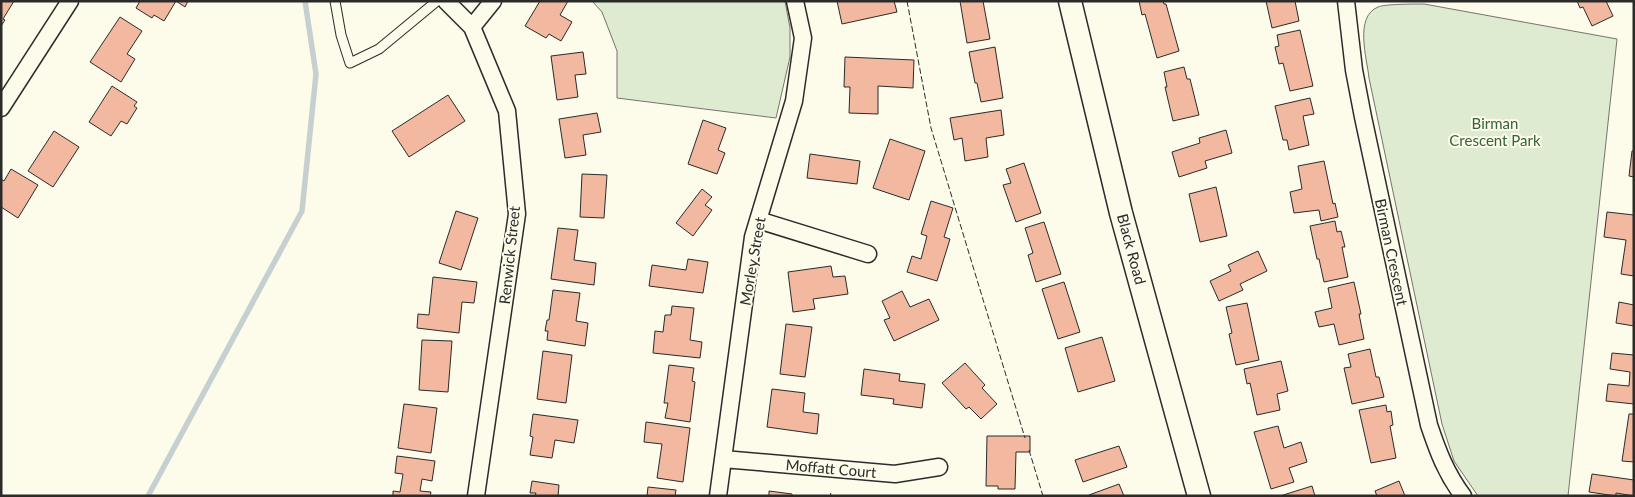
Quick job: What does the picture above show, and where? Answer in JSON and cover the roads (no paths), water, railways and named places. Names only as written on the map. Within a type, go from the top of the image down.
[{"type":"main road","name":"Black Road","points":[[1070,1],[1121,213],[1199,496]]},
{"type":"street","points":[[1,108],[70,1]]},
{"type":"street","name":"Renwick Street","points":[[446,1],[472,27],[507,111],[516,214],[476,496]]},
{"type":"street","points":[[472,27],[493,1]]},
{"type":"street","name":"Morley Street","points":[[718,496],[753,237],[794,101],[803,38],[795,1]]},
{"type":"street","name":"Birman Crescent","points":[[1346,1],[1354,70],[1363,117],[1428,425],[1449,477],[1462,496]]},
{"type":"street","points":[[758,220],[868,254]]},
{"type":"street","name":"Moffatt Court","points":[[723,458],[895,474],[939,467]]},
{"type":"lane","points":[[335,1],[341,35],[350,63],[379,50],[437,1]]},
{"type":"waterway","points":[[148,496],[302,211],[316,74],[305,1]]},
{"type":"park label","name":"Birman Crescent Park","points":[[1495,132]]}]
